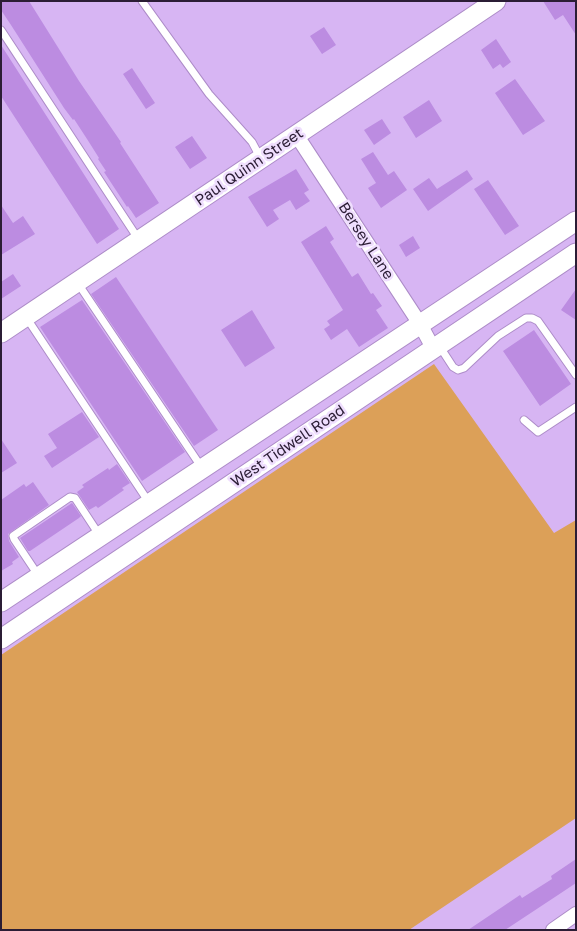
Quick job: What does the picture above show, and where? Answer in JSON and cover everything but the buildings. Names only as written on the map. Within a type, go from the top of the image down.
[{"type":"main road","name":"Paul Quinn Street","points":[[1,332],[297,136],[496,1]]},
{"type":"main road","name":"West Tidwell Road","points":[[1,602],[576,221]]},
{"type":"main road","name":"West Tidwell Road","points":[[1,639],[576,253]]},
{"type":"main road","points":[[266,427],[277,454]]},
{"type":"street","name":"Bersey Lane","points":[[297,136],[436,346]]},
{"type":"street","points":[[553,930],[576,914]]},
{"type":"lane","points":[[142,1],[209,94],[252,142],[262,159]]},
{"type":"lane","points":[[1,30],[139,240]]},
{"type":"lane","points":[[77,282],[203,469]]},
{"type":"lane","points":[[26,316],[150,504]]},
{"type":"lane","points":[[436,346],[453,367],[458,370],[464,368],[498,336],[526,318],[532,318],[538,321],[576,375]]},
{"type":"lane","points":[[524,420],[538,432],[576,407]]},
{"type":"lane","points":[[39,577],[13,536],[70,497],[75,498],[100,537]]},
{"type":"shaded area","points":[[434,364],[554,533],[576,520],[576,818],[409,930],[1,930],[1,655]]}]
